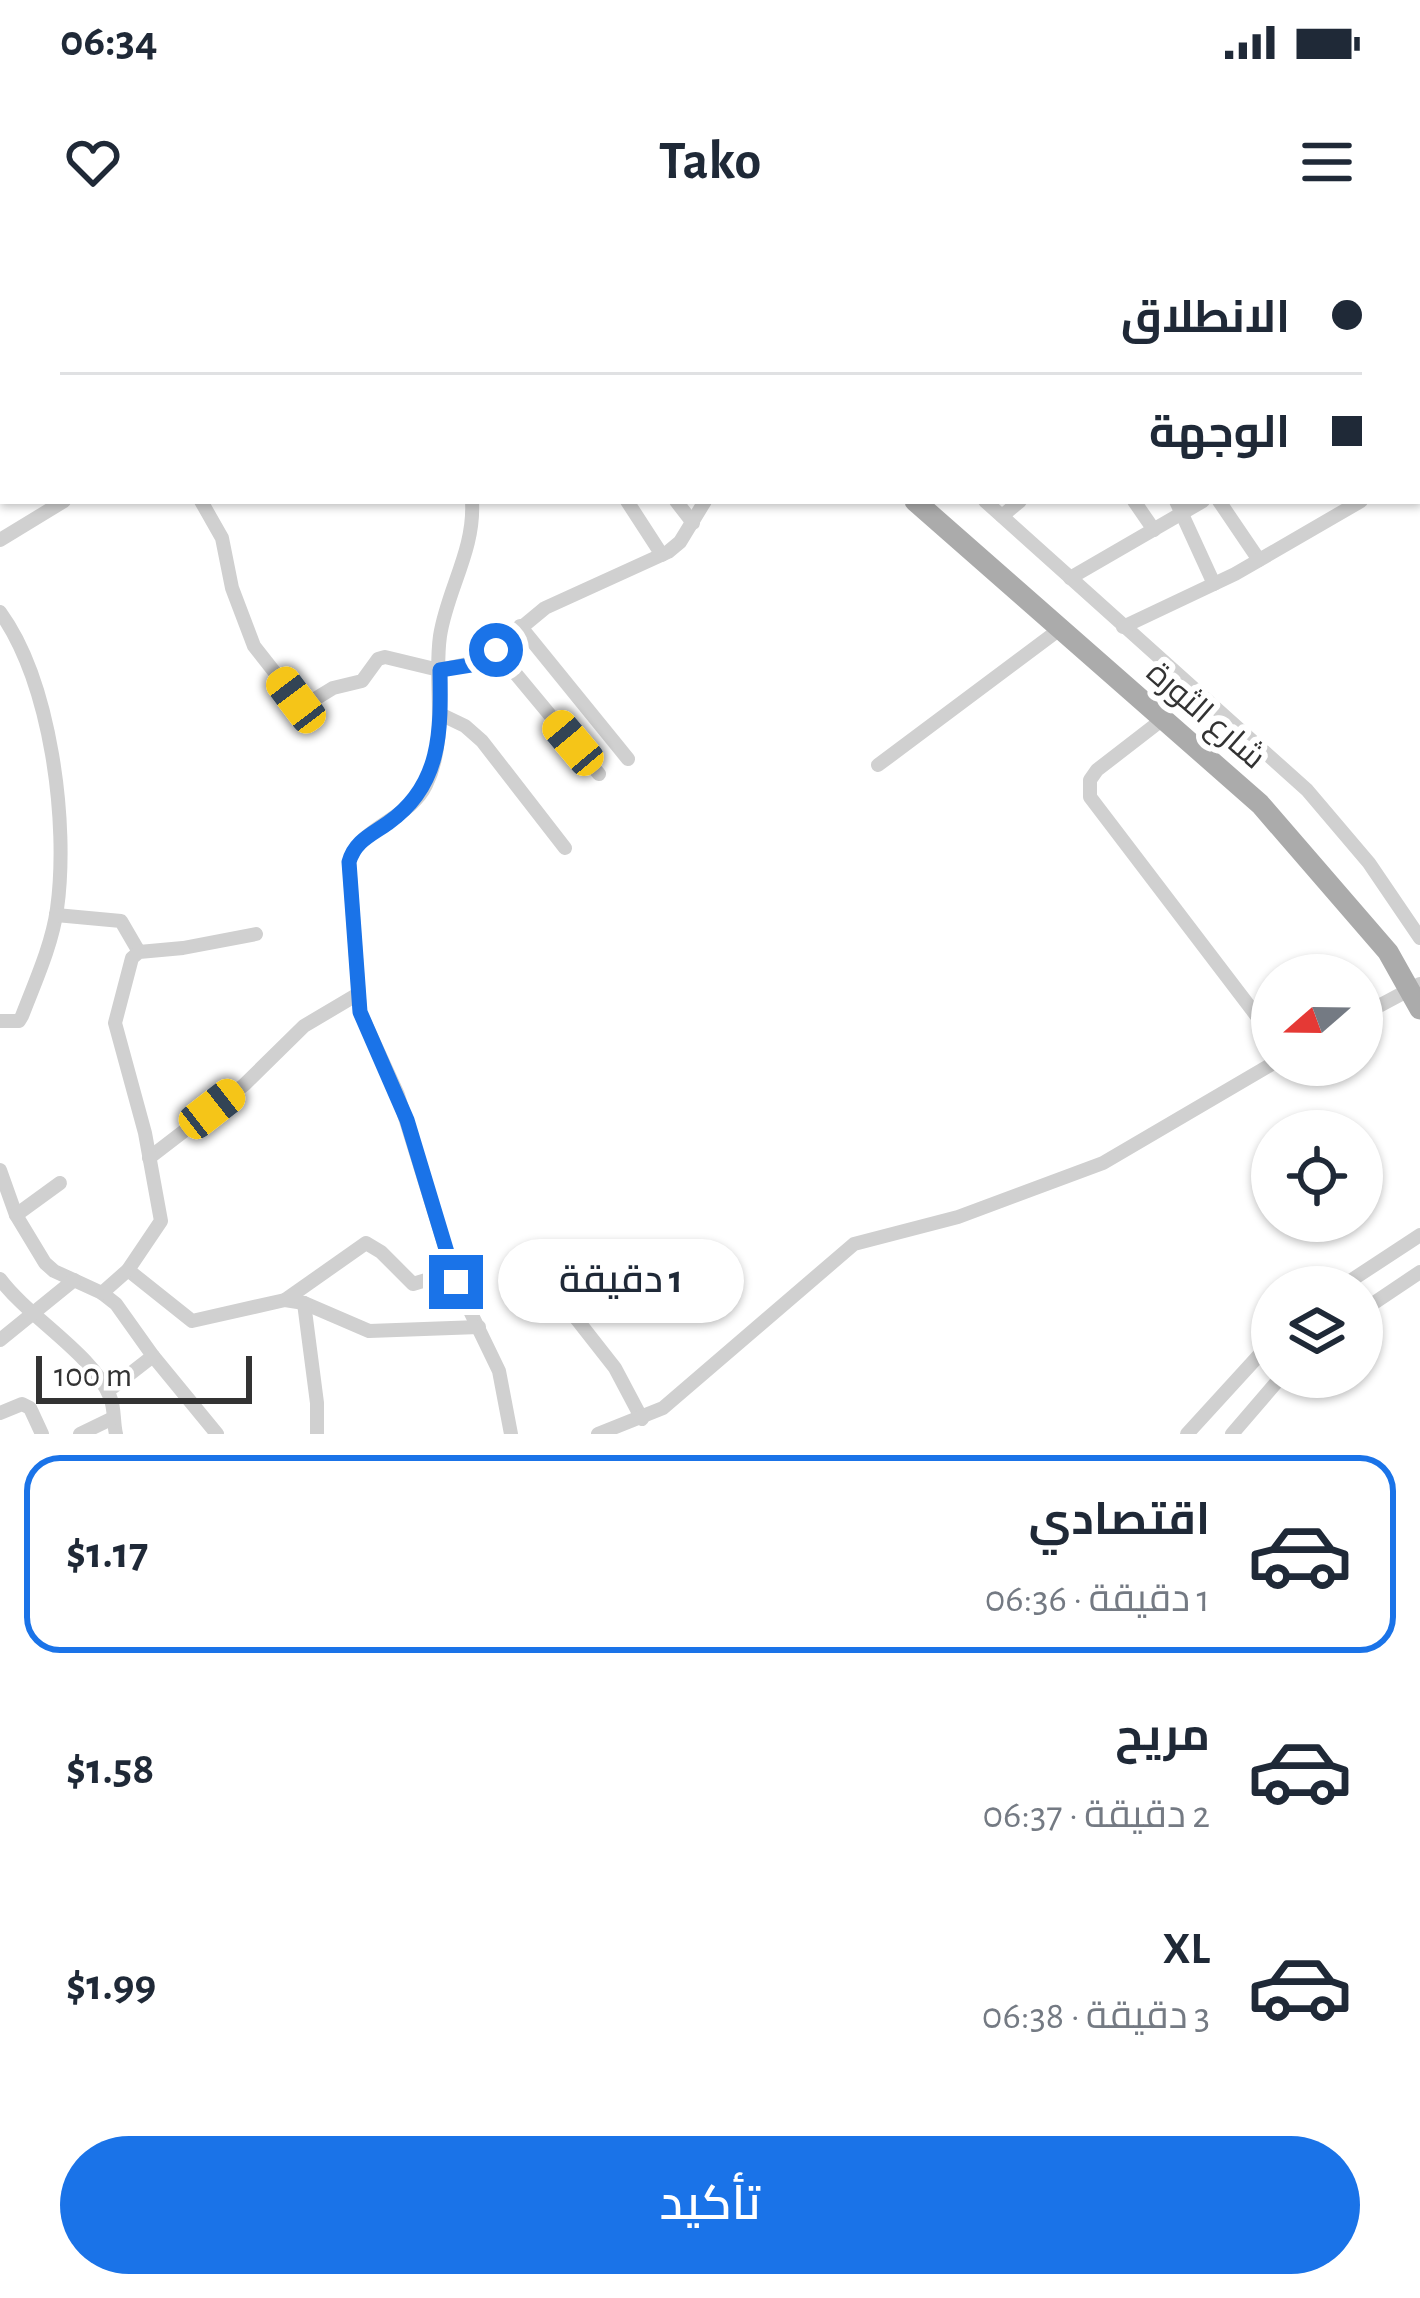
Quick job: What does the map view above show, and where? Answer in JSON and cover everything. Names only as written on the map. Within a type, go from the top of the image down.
[{"type":"main road","name":"شارع الثورة","points":[[918,504],[1260,804],[1388,952],[1416,994]]},
{"type":"street","points":[[0,540],[59,504]]},
{"type":"street","points":[[203,504],[222,538],[232,588],[254,646],[302,707],[333,688],[362,681],[385,657],[440,670],[471,665],[545,608],[662,555],[680,542],[703,504]]},
{"type":"street","points":[[472,504],[471,533],[444,614],[440,714],[426,787],[409,807],[353,849],[349,862],[358,994],[365,1027],[398,1095],[452,1272],[499,1371],[511,1434]]},
{"type":"street","points":[[629,504],[662,555]]},
{"type":"street","points":[[678,504],[693,523]]},
{"type":"street","points":[[988,504],[1306,790],[1369,863],[1420,938]]},
{"type":"street","points":[[1002,516],[1016,504]]},
{"type":"street","points":[[1136,504],[1154,530]]},
{"type":"street","points":[[1222,504],[1259,560]]},
{"type":"street","points":[[1124,627],[1214,584],[1356,504]]},
{"type":"street","points":[[1070,578],[1154,530],[1180,507],[1214,584]]},
{"type":"street","points":[[0,612],[24,652],[39,693],[61,871],[56,915],[22,1016],[19,1021],[0,1021]]},
{"type":"street","points":[[520,626],[628,759]]},
{"type":"street","points":[[878,766],[1060,629]]},
{"type":"street","points":[[496,650],[598,774]]},
{"type":"street","points":[[440,714],[482,741],[565,848]]},
{"type":"street","points":[[1163,719],[1097,770],[1090,780],[1090,797],[1251,1008]]},
{"type":"street","points":[[56,915],[121,921],[139,952]]},
{"type":"street","points":[[103,1293],[128,1270],[161,1221],[115,1023],[132,958],[139,952],[256,934]]},
{"type":"street","points":[[149,1158],[244,1085],[304,1026],[358,994]]},
{"type":"street","points":[[1383,1007],[1416,994]]},
{"type":"street","points":[[598,1434],[663,1408],[854,1244],[958,1217],[1102,1163],[1251,1076]]},
{"type":"street","points":[[0,1170],[16,1215],[45,1263],[116,1304],[217,1434]]},
{"type":"street","points":[[16,1215],[60,1184]]},
{"type":"street","points":[[1373,1266],[1420,1235]]},
{"type":"street","points":[[285,1300],[366,1244],[381,1252],[412,1284],[452,1272]]},
{"type":"street","points":[[128,1270],[192,1321],[285,1300],[383,1333],[479,1328]]},
{"type":"street","points":[[1383,1297],[1420,1272]]},
{"type":"street","points":[[0,1280],[29,1314],[80,1357],[108,1391],[115,1426],[80,1434]]},
{"type":"street","points":[[0,1340],[74,1280]]},
{"type":"street","points":[[547,1280],[615,1367],[642,1419]]},
{"type":"street","points":[[304,1303],[317,1434]]},
{"type":"street","points":[[108,1391],[153,1356]]},
{"type":"street","points":[[1187,1434],[1251,1364]]},
{"type":"street","points":[[1232,1434],[1263,1398]]},
{"type":"street","points":[[0,1413],[22,1404],[30,1408],[42,1434]]},
{"type":"route","points":[[456,1282],[407,1120],[360,1012],[349,862],[353,849],[409,807],[426,787],[440,714],[440,670],[481,662],[496,650]]}]
